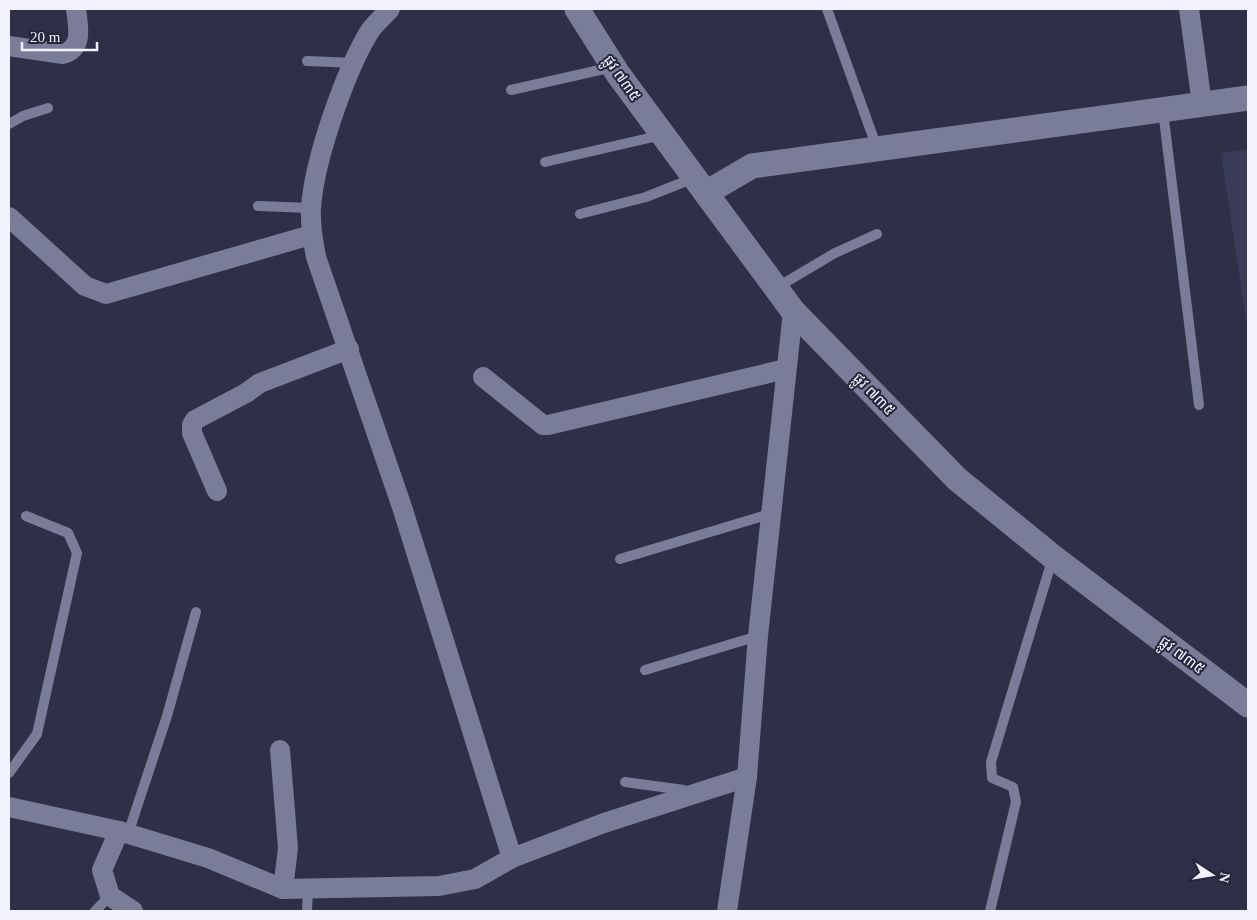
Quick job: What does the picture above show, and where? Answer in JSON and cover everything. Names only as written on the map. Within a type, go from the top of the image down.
[{"type":"street","points":[[9,46],[63,54],[71,51],[76,45],[79,33],[76,9]]},
{"type":"street","points":[[390,9],[368,33],[331,122],[311,208],[312,235],[316,257],[402,507],[512,858]]},
{"type":"street","name":"ផ្លូវ ៧៣៥","points":[[577,9],[614,67],[792,311],[957,479],[1053,557],[1248,705]]},
{"type":"street","points":[[1189,9],[1202,104]]},
{"type":"street","points":[[700,185],[752,166],[1248,98]]},
{"type":"street","points":[[9,217],[85,286],[106,294],[312,235]]},
{"type":"street","points":[[727,911],[747,777],[758,636],[792,311]]},
{"type":"street","points":[[217,491],[192,434],[192,426],[196,420],[246,393],[260,382],[349,349]]},
{"type":"street","points":[[483,377],[542,425],[548,425],[786,369]]},
{"type":"street","points":[[280,750],[288,848],[283,889]]},
{"type":"street","points":[[9,807],[123,833],[208,858],[283,889],[439,886],[475,879],[512,858],[604,823],[747,777]]},
{"type":"street","points":[[123,833],[102,870],[110,896],[133,911]]},
{"type":"lane","points":[[827,9],[877,149]]},
{"type":"lane","points":[[307,61],[355,63]]},
{"type":"lane","points":[[511,90],[614,67]]},
{"type":"lane","points":[[9,124],[23,116],[48,108]]},
{"type":"lane","points":[[1163,110],[1199,405]]},
{"type":"lane","points":[[546,162],[663,134]]},
{"type":"lane","points":[[580,214],[700,185]]},
{"type":"lane","points":[[258,206],[311,208]]},
{"type":"lane","points":[[776,288],[835,252],[878,234]]},
{"type":"lane","points":[[620,559],[770,514]]},
{"type":"lane","points":[[9,773],[37,734],[77,553],[68,533],[26,516]]},
{"type":"lane","points":[[990,911],[1016,802],[1013,788],[992,778],[991,762],[1053,557]]},
{"type":"lane","points":[[123,833],[167,716],[196,612]]},
{"type":"lane","points":[[645,670],[758,636]]},
{"type":"lane","points":[[625,782],[684,790],[689,797]]},
{"type":"lane","points":[[307,911],[308,888]]},
{"type":"lane","points":[[95,911],[110,896]]},
{"type":"shaded area","points":[[1248,149],[1248,334],[1221,153]]}]
